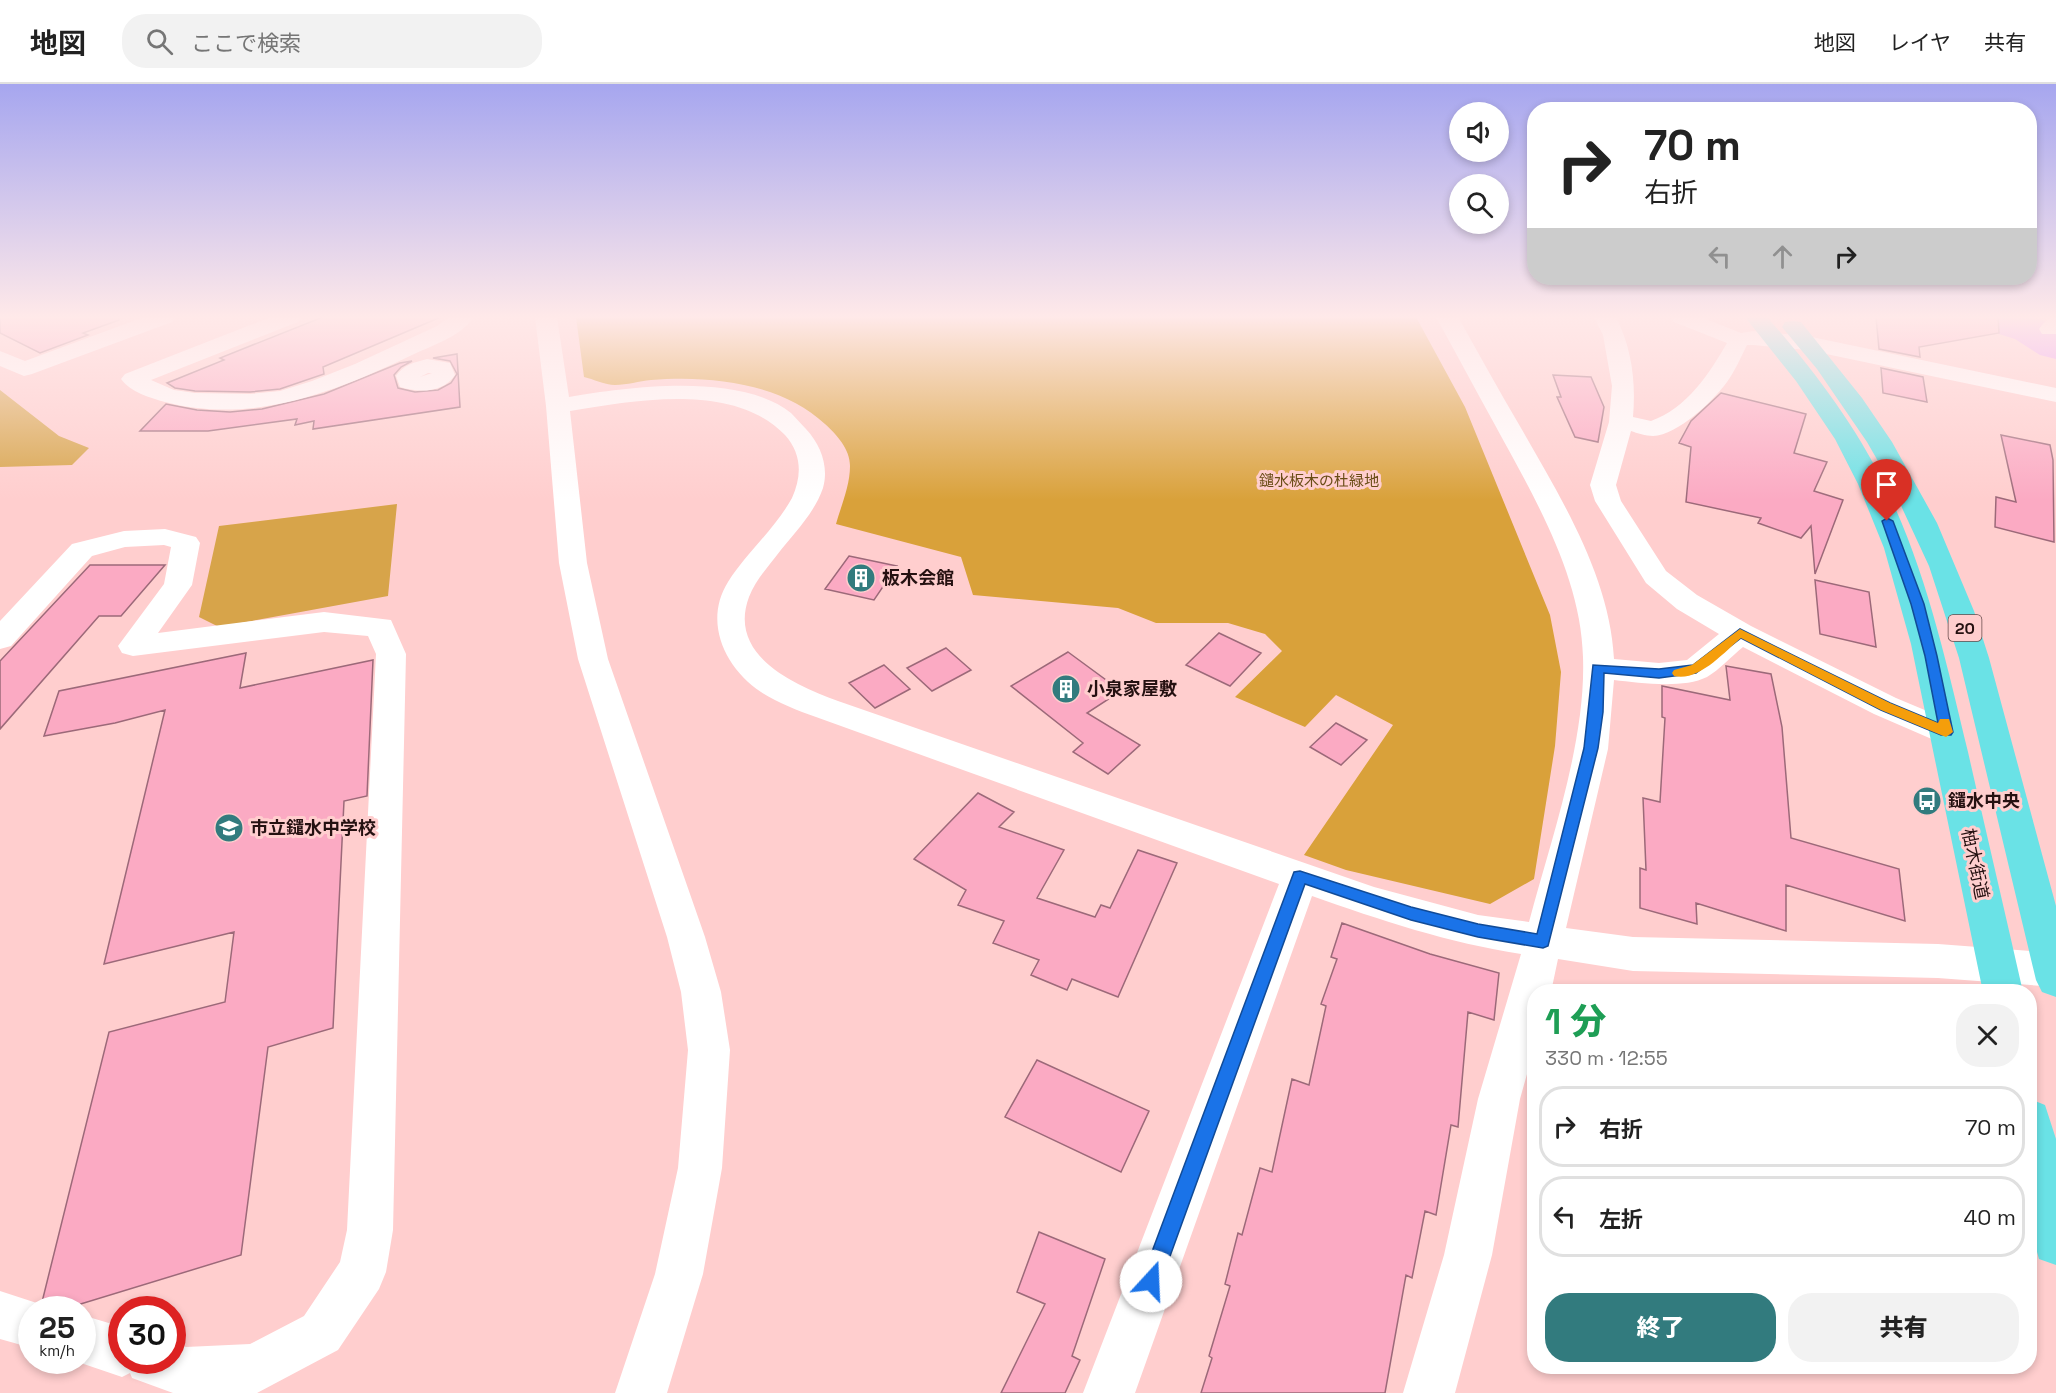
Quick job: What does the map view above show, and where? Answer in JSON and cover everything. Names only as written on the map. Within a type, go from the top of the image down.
[{"type":"main road","name":"柚木街道","points":[[1809,378],[1871,483],[1911,583],[1931,656],[2000,978]]},
{"type":"main road","name":"柚木街道","points":[[1836,378],[1882,445],[1927,525],[1944,566],[1974,658],[2055,973]]},
{"type":"main road","points":[[2037,1153],[2056,1242]]},
{"type":"street","points":[[138,378],[133,380],[159,395],[176,399],[252,401],[278,399],[316,388],[339,378]]},
{"type":"street","points":[[554,378],[573,563],[593,659],[686,937],[701,992],[709,1050],[700,1168],[680,1274],[641,1393]]},
{"type":"street","points":[[1481,378],[1545,497],[1576,563],[1595,627],[1598,668],[1596,712],[1591,748],[1531,984]]},
{"type":"street","points":[[1622,378],[1624,386],[1621,422],[1603,485],[1608,501],[1656,577],[1687,602],[1740,633],[1885,706],[1946,732]]},
{"type":"street","points":[[1621,422],[1653,429],[1666,424],[1687,410],[1719,378]]},
{"type":"street","points":[[1978,378],[2056,394]]},
{"type":"street","points":[[558,406],[639,393],[698,393],[731,398],[754,405],[775,414],[798,433],[812,460],[812,480],[809,491],[795,515],[735,594],[731,631],[741,656],[749,667],[776,687],[838,713],[1300,877],[1411,914],[1478,931],[1605,951],[1651,955],[1938,961],[2000,978],[2055,973]]},
{"type":"street","points":[[0,639],[82,550],[124,539],[165,537],[186,543],[178,585],[133,646],[324,622],[381,627],[391,654],[370,1230],[362,1272],[321,1333],[254,1369],[186,1371]]},
{"type":"street","points":[[1598,668],[1659,674],[1688,671],[1696,669],[1740,633]]},
{"type":"street","points":[[1109,1393],[1300,877]]},
{"type":"street","points":[[1429,1393],[1468,1255],[1499,1099],[1527,999]]},
{"type":"street","points":[[0,1315],[18,1320]]},
{"type":"shaded area","points":[[0,390],[59,436],[89,448],[72,465],[0,467]]},
{"type":"shaded area","points":[[397,504],[388,596],[219,627],[199,617],[219,526]]},
{"type":"green space","name":"鑓水板木の杜緑地","points":[[587,378],[1449,378],[1465,407],[1550,615],[1561,672],[1555,746],[1534,879],[1490,904],[1346,870],[1304,855],[1393,725],[1336,695],[1305,727],[1235,697],[1282,651],[1265,634],[1228,623],[1156,623],[1118,608],[973,595],[961,557],[836,524],[849,481],[848,454],[825,424],[788,399],[744,385],[697,379],[651,380],[615,385]]},
{"type":"building","points":[[179,378],[312,378],[280,389],[250,392],[195,391],[175,388],[167,383]]},
{"type":"building","points":[[363,378],[395,378],[398,388],[415,392],[438,390],[451,383],[454,378],[458,378],[460,407],[313,429],[314,421],[295,425],[297,419],[208,431],[140,431],[166,404],[197,410],[230,412],[262,409],[324,394]]},
{"type":"building","points":[[1554,378],[1591,378],[1604,407],[1598,442],[1575,437],[1557,397],[1561,397]]},
{"type":"building","points":[[1882,378],[1923,378],[1927,402],[1883,393]]},
{"type":"building","points":[[1721,393],[1806,414],[1794,453],[1827,462],[1814,491],[1843,500],[1815,574],[1811,526],[1801,538],[1758,523],[1761,518],[1686,502],[1691,447],[1679,443],[1691,421]]},
{"type":"building","points":[[2001,435],[2050,445],[2053,460],[2054,542],[1995,527],[1996,497],[2016,502]]},
{"type":"building","name":"板木会館","points":[[849,556],[897,566],[874,600],[825,589]]},
{"type":"building","points":[[90,565],[165,565],[121,616],[99,616],[0,729],[0,661]]},
{"type":"building","points":[[1815,580],[1869,592],[1876,647],[1820,634]]},
{"type":"building","points":[[1219,633],[1261,653],[1230,686],[1186,665]]},
{"type":"building","points":[[946,648],[971,670],[932,691],[907,668]]},
{"type":"building","name":"小泉家屋敷","points":[[1068,652],[1121,691],[1087,713],[1140,745],[1108,774],[1073,752],[1083,743],[1011,686]]},
{"type":"building","points":[[246,653],[240,688],[373,660],[367,796],[344,801],[333,1028],[268,1047],[241,1255],[96,1299],[96,1296],[43,1296],[109,1032],[225,1002],[234,932],[104,964],[165,710],[115,723],[44,736],[59,691]]},
{"type":"building","points":[[884,665],[910,689],[875,708],[849,683]]},
{"type":"building","points":[[1726,666],[1771,674],[1782,727],[1791,838],[1899,869],[1905,921],[1786,885],[1786,931],[1696,903],[1697,924],[1640,908],[1640,868],[1646,870],[1643,798],[1660,802],[1665,718],[1662,717],[1662,686],[1730,700]]},
{"type":"building","points":[[1336,723],[1367,740],[1341,765],[1310,747]]},
{"type":"building","points":[[978,793],[1014,812],[999,827],[1064,850],[1037,898],[1095,917],[1101,905],[1110,908],[1138,850],[1177,863],[1118,997],[1072,979],[1067,990],[1031,975],[1039,960],[993,943],[1004,921],[958,905],[966,890],[914,859]]},
{"type":"building","points":[[1342,923],[1430,954],[1499,973],[1494,1020],[1468,1012],[1458,1127],[1451,1125],[1436,1215],[1425,1211],[1412,1278],[1406,1275],[1385,1393],[1201,1393],[1212,1358],[1209,1356],[1230,1286],[1225,1284],[1238,1233],[1242,1235],[1260,1168],[1272,1172],[1292,1079],[1309,1085],[1326,1006],[1321,1004],[1337,959],[1331,957]]},
{"type":"building","points":[[1037,1060],[1149,1111],[1121,1172],[1005,1117]]},
{"type":"building","points":[[1039,1232],[1105,1259],[1072,1356],[1080,1360],[1065,1393],[1001,1393],[1045,1304],[1017,1292]]},
{"type":"slow traffic","points":[[1679,673],[1696,669],[1740,633],[1885,706],[1946,732],[1944,722]]},
{"type":"place","name":"板木会館","points":[[861,578]]},
{"type":"place","name":"小泉家屋敷","points":[[1066,689]]},
{"type":"place","name":"鑓水中央","points":[[1927,801]]},
{"type":"place","name":"市立鑓水中学校","points":[[229,828]]},
{"type":"route","points":[[1151,1281],[1300,877],[1411,914],[1478,931],[1543,942],[1591,748],[1596,712],[1598,668],[1659,674],[1696,669],[1740,633],[1885,706],[1946,732],[1931,656],[1917,604],[1905,564],[1887,521]]}]
